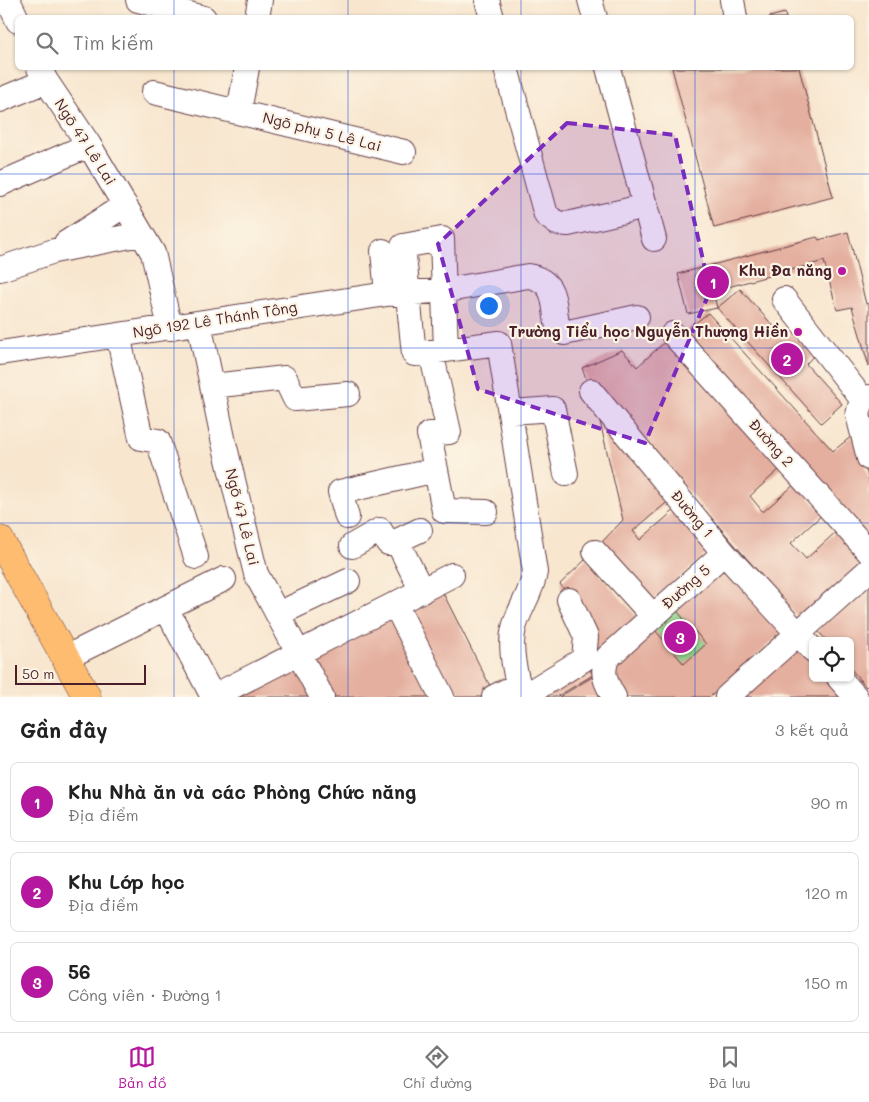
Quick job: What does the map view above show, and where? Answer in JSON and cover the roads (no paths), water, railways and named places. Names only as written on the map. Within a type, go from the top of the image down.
[{"type":"main road","points":[[0,540],[87,697]]},
{"type":"street","points":[[8,0],[15,15]]},
{"type":"street","points":[[138,0],[193,15]]},
{"type":"street","points":[[257,15],[260,0]]},
{"type":"street","points":[[487,0],[491,15]]},
{"type":"street","points":[[590,0],[594,15]]},
{"type":"street","points":[[732,0],[734,15]]},
{"type":"street","points":[[239,111],[247,70]]},
{"type":"street","points":[[507,70],[546,215],[557,223],[568,224],[646,206]]},
{"type":"street","points":[[609,70],[654,239]]},
{"type":"street","points":[[0,100],[43,74]]},
{"type":"street","name":"Ngõ 47 Lê Lai","points":[[43,74],[90,145],[153,253],[170,328]]},
{"type":"street","name":"Ngõ phụ 5 Lê Lai","points":[[154,92],[404,152]]},
{"type":"street","points":[[0,184],[90,145]]},
{"type":"street","points":[[54,251],[125,205]]},
{"type":"street","points":[[0,269],[54,251],[142,234]]},
{"type":"street","points":[[486,512],[444,511],[429,434],[449,432],[438,351],[444,290],[442,239],[403,246],[414,354],[438,351],[499,344],[535,572],[530,595],[514,626],[512,639],[522,693]]},
{"type":"street","points":[[383,250],[387,294]]},
{"type":"street","name":"Ngõ 192 Lê Thánh Tông","points":[[1,350],[170,328],[387,294],[444,290],[528,276],[537,277],[546,284],[554,298],[558,326],[564,333],[637,317]]},
{"type":"street","points":[[784,299],[863,404],[869,458]]},
{"type":"street","name":"Ngõ 47 Lê Lai","points":[[199,323],[224,444],[256,574],[322,697]]},
{"type":"street","name":"Đường 2","points":[[673,334],[869,552]]},
{"type":"street","points":[[118,335],[141,438],[158,441],[196,557]]},
{"type":"street","points":[[212,386],[285,378],[295,399],[348,394]]},
{"type":"street","name":"Đường 1","points":[[590,392],[724,553],[805,642]]},
{"type":"street","points":[[511,412],[553,409],[566,474]]},
{"type":"street","points":[[347,517],[340,492],[436,470]]},
{"type":"street","points":[[352,546],[380,530],[388,543],[397,541],[420,530]]},
{"type":"street","points":[[397,541],[422,591]]},
{"type":"street","points":[[595,552],[653,616]]},
{"type":"street","name":"Đường 5","points":[[614,697],[605,681],[605,662],[608,657],[724,553]]},
{"type":"street","points":[[727,697],[805,642],[869,570]]},
{"type":"street","points":[[166,608],[213,697],[452,575]]},
{"type":"street","points":[[65,658],[224,579]]},
{"type":"street","points":[[278,614],[348,581]]},
{"type":"street","points":[[494,697],[522,693],[584,659],[586,636],[569,600]]},
{"type":"street","points":[[395,604],[442,697]]},
{"type":"street","points":[[843,682],[856,697]]},
{"type":"place","name":"Khu Đa năng","points":[[842,271]]},
{"type":"place","name":"Khu Nhà ăn và các Phòng Chức năng","points":[[713,282]]},
{"type":"place","name":"Trường Tiểu học Nguyễn Thượng Hiền","points":[[798,332]]},
{"type":"place","name":"Khu Lớp học","points":[[787,359]]},
{"type":"place","name":"56","points":[[680,637]]}]
